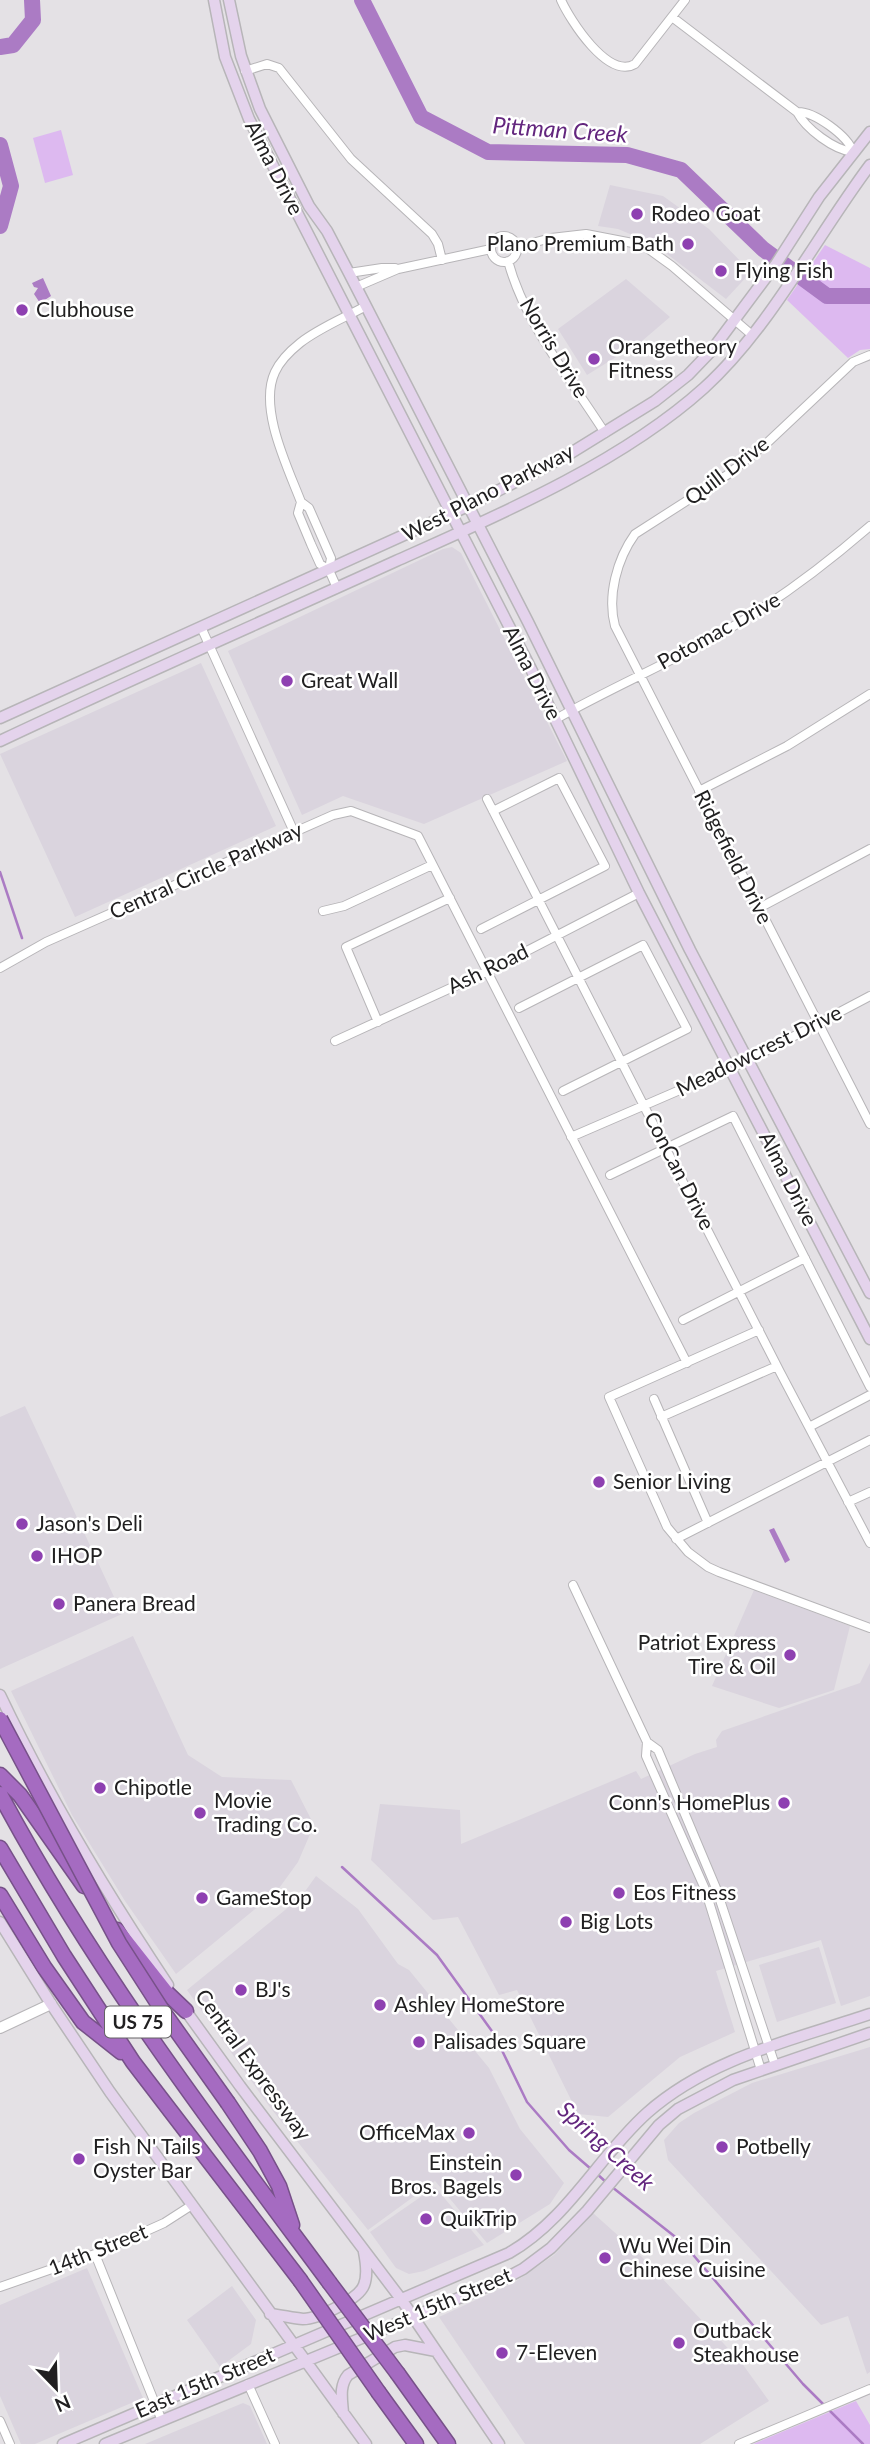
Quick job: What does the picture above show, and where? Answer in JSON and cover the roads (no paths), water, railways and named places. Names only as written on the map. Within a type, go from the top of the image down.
[{"type":"highway","points":[[0,1719],[119,1943],[260,2151],[279,2186],[295,2236]]},
{"type":"highway","points":[[0,1775],[20,1795],[51,1842],[141,1961],[164,1990],[186,2011]]},
{"type":"highway","name":"US 75","points":[[0,1794],[55,1892],[114,1987],[447,2444]]},
{"type":"highway","name":"US 75","points":[[0,1849],[64,1956],[133,2062],[300,2280],[416,2444]]},
{"type":"highway","points":[[0,1895],[44,1967],[83,2022],[133,2062]]},
{"type":"highway","points":[[392,2410],[403,2444]]},
{"type":"main road","name":"Alma Drive","points":[[214,0],[222,44],[238,95],[556,719],[639,893],[870,1339]]},
{"type":"main road","name":"Alma Drive","points":[[229,0],[246,71],[260,109],[309,206],[327,231],[349,273],[747,1061],[870,1293]]},
{"type":"main road","name":"West Plano Parkway","points":[[0,720],[468,506],[605,433],[655,401],[688,375],[712,351],[768,275],[819,197],[870,132]]},
{"type":"main road","name":"West Plano Parkway","points":[[4,739],[478,524],[616,451],[684,405],[723,369],[752,335],[870,165]]},
{"type":"main road","points":[[329,276],[356,287]]},
{"type":"main road","points":[[605,433],[616,451]]},
{"type":"main road","points":[[0,720],[4,739]]},
{"type":"main road","name":"Central Expressway","points":[[0,1695],[39,1773],[132,1931],[186,2011],[414,2317],[499,2444]]},
{"type":"main road","points":[[0,1922],[51,2004],[304,2362],[366,2444]]},
{"type":"main road","name":"West 15th Street","points":[[348,2322],[467,2272],[528,2242],[546,2227],[574,2196],[626,2133],[668,2095],[697,2076],[755,2052],[870,2014]]},
{"type":"main road","name":"West 15th Street","points":[[304,2362],[500,2281],[541,2256],[587,2211],[645,2141],[677,2109],[697,2097],[761,2070],[870,2033]]},
{"type":"main road","points":[[528,2242],[541,2256]]},
{"type":"main road","points":[[270,2314],[305,2319],[352,2299],[364,2285],[364,2249]]},
{"type":"main road","name":"East 15th Street","points":[[63,2444],[348,2322]]},
{"type":"main road","points":[[343,2413],[342,2388],[348,2375],[394,2347],[405,2345],[436,2351]]},
{"type":"main road","name":"East 15th Street","points":[[105,2444],[304,2362]]},
{"type":"main road","points":[[85,2444],[103,2428]]},
{"type":"street","points":[[561,0],[600,55],[614,64],[627,67],[635,64],[685,0]]},
{"type":"street","points":[[672,17],[797,112],[806,125],[842,151],[853,152]]},
{"type":"street","points":[[246,71],[267,64],[279,68],[351,159],[432,234],[442,260]]},
{"type":"street","points":[[517,247],[551,238],[586,234],[643,245],[672,266],[752,335]]},
{"type":"street","points":[[501,236],[513,239],[517,247],[515,255],[509,261],[497,260],[491,249],[494,241],[501,236]]},
{"type":"street","points":[[356,287],[398,269],[491,249]]},
{"type":"street","name":"Norris Drive","points":[[509,261],[513,279],[543,339],[605,433]]},
{"type":"street","points":[[349,273],[382,268],[398,269]]},
{"type":"street","points":[[337,588],[329,570],[320,564],[298,513],[301,502],[275,431],[271,405],[274,373],[286,356],[302,341],[366,306]]},
{"type":"street","name":"Quill Drive","points":[[614,585],[628,544],[635,534],[727,475],[768,442],[853,362],[870,355]]},
{"type":"street","name":"Potomac Drive","points":[[556,719],[726,631],[776,600],[827,563],[870,526]]},
{"type":"street","name":"Ridgefield Drive","points":[[614,585],[611,611],[615,626],[870,1124]]},
{"type":"street","points":[[201,627],[294,832]]},
{"type":"street","points":[[699,792],[787,746],[870,694]]},
{"type":"street","points":[[481,929],[605,866],[559,778],[494,811]]},
{"type":"street","name":"ConCan Drive","points":[[487,799],[870,1543]]},
{"type":"street","name":"Central Circle Parkway","points":[[0,968],[46,942],[333,815],[351,811],[418,836],[432,864]]},
{"type":"street","points":[[759,908],[870,849]]},
{"type":"street","points":[[323,911],[344,906],[432,864],[687,1363]]},
{"type":"street","name":"Ash Road","points":[[335,1041],[488,971],[639,893]]},
{"type":"street","points":[[378,1022],[346,947],[450,898]]},
{"type":"street","points":[[519,1008],[643,945],[688,1029],[563,1091]]},
{"type":"street","name":"Meadowcrest Drive","points":[[571,1137],[747,1061],[870,996]]},
{"type":"street","points":[[610,1175],[733,1116],[870,1387]]},
{"type":"street","points":[[683,1320],[805,1258]]},
{"type":"street","points":[[759,1330],[609,1397],[667,1527],[676,1539],[708,1567],[870,1628]]},
{"type":"street","points":[[661,1417],[777,1366]]},
{"type":"street","points":[[809,1427],[870,1395]]},
{"type":"street","points":[[653,1399],[708,1523]]},
{"type":"street","points":[[676,1539],[870,1440]]},
{"type":"street","points":[[848,1502],[870,1492]]},
{"type":"street","points":[[573,1586],[647,1742],[658,1750],[716,1888],[775,2065]]},
{"type":"street","points":[[647,1742],[646,1756],[705,1889],[761,2070]]},
{"type":"street","points":[[0,2028],[51,2004]]},
{"type":"street","name":"14th Street","points":[[0,2287],[95,2254],[164,2223],[192,2205]]},
{"type":"street","points":[[95,2254],[162,2421]]},
{"type":"street","points":[[248,2384],[275,2444]]},
{"type":"street","points":[[739,2444],[870,2389]]},
{"type":"street","points":[[0,2421],[10,2444]]},
{"type":"waterway","name":"Pittman Creek","points":[[0,47],[13,45],[33,20],[32,0]]},
{"type":"waterway","name":"Pittman Creek","points":[[362,0],[421,117],[488,152],[627,155],[681,170],[763,249],[827,296],[870,296]]},
{"type":"waterway","name":"Spring Creek","points":[[0,145],[11,186],[0,226]]},
{"type":"waterway","name":"Spring Creek","points":[[0,872],[22,938]]},
{"type":"waterway","name":"Spring Creek","points":[[342,1867],[437,1955],[494,2034],[527,2102],[569,2150],[591,2169]]},
{"type":"waterway","name":"Spring Creek","points":[[596,2173],[607,2183]]},
{"type":"waterway","name":"Spring Creek","points":[[612,2187],[683,2243],[803,2384],[863,2444]]},
{"type":"place","name":"Rodeo Goat","points":[[637,214]]},
{"type":"place","name":"Plano Premium Bath","points":[[688,244]]},
{"type":"place","name":"Flying Fish","points":[[721,271]]},
{"type":"place","name":"Clubhouse","points":[[22,310]]},
{"type":"place","name":"Orangetheory Fitness","points":[[594,359]]},
{"type":"place","name":"Great Wall","points":[[287,681]]},
{"type":"place","name":"Senior Living","points":[[599,1482]]},
{"type":"place","name":"Jason's Deli","points":[[22,1524]]},
{"type":"place","name":"IHOP","points":[[37,1556]]},
{"type":"place","name":"Panera Bread","points":[[59,1604]]},
{"type":"place","name":"Patriot Express Tire & Oil","points":[[790,1655]]},
{"type":"place","name":"Chipotle","points":[[100,1788]]},
{"type":"place","name":"Conn's HomePlus","points":[[784,1803]]},
{"type":"place","name":"Movie Trading Co.","points":[[200,1813]]},
{"type":"place","name":"Eos Fitness","points":[[619,1893]]},
{"type":"place","name":"GameStop","points":[[202,1898]]},
{"type":"place","name":"Big Lots","points":[[566,1922]]},
{"type":"place","name":"BJ's","points":[[241,1990]]},
{"type":"place","name":"Ashley HomeStore","points":[[380,2005]]},
{"type":"place","name":"Palisades Square","points":[[419,2042]]},
{"type":"place","name":"OfficeMax","points":[[469,2133]]},
{"type":"place","name":"Potbelly","points":[[722,2147]]},
{"type":"place","name":"Fish N' Tails Oyster Bar","points":[[79,2159]]},
{"type":"place","name":"Einstein Bros. Bagels","points":[[516,2175]]},
{"type":"place","name":"QuikTrip","points":[[426,2219]]},
{"type":"place","name":"Wu Wei Din Chinese Cuisine","points":[[605,2258]]},
{"type":"place","name":"Outback Steakhouse","points":[[679,2343]]},
{"type":"place","name":"7-Eleven","points":[[502,2353]]}]
